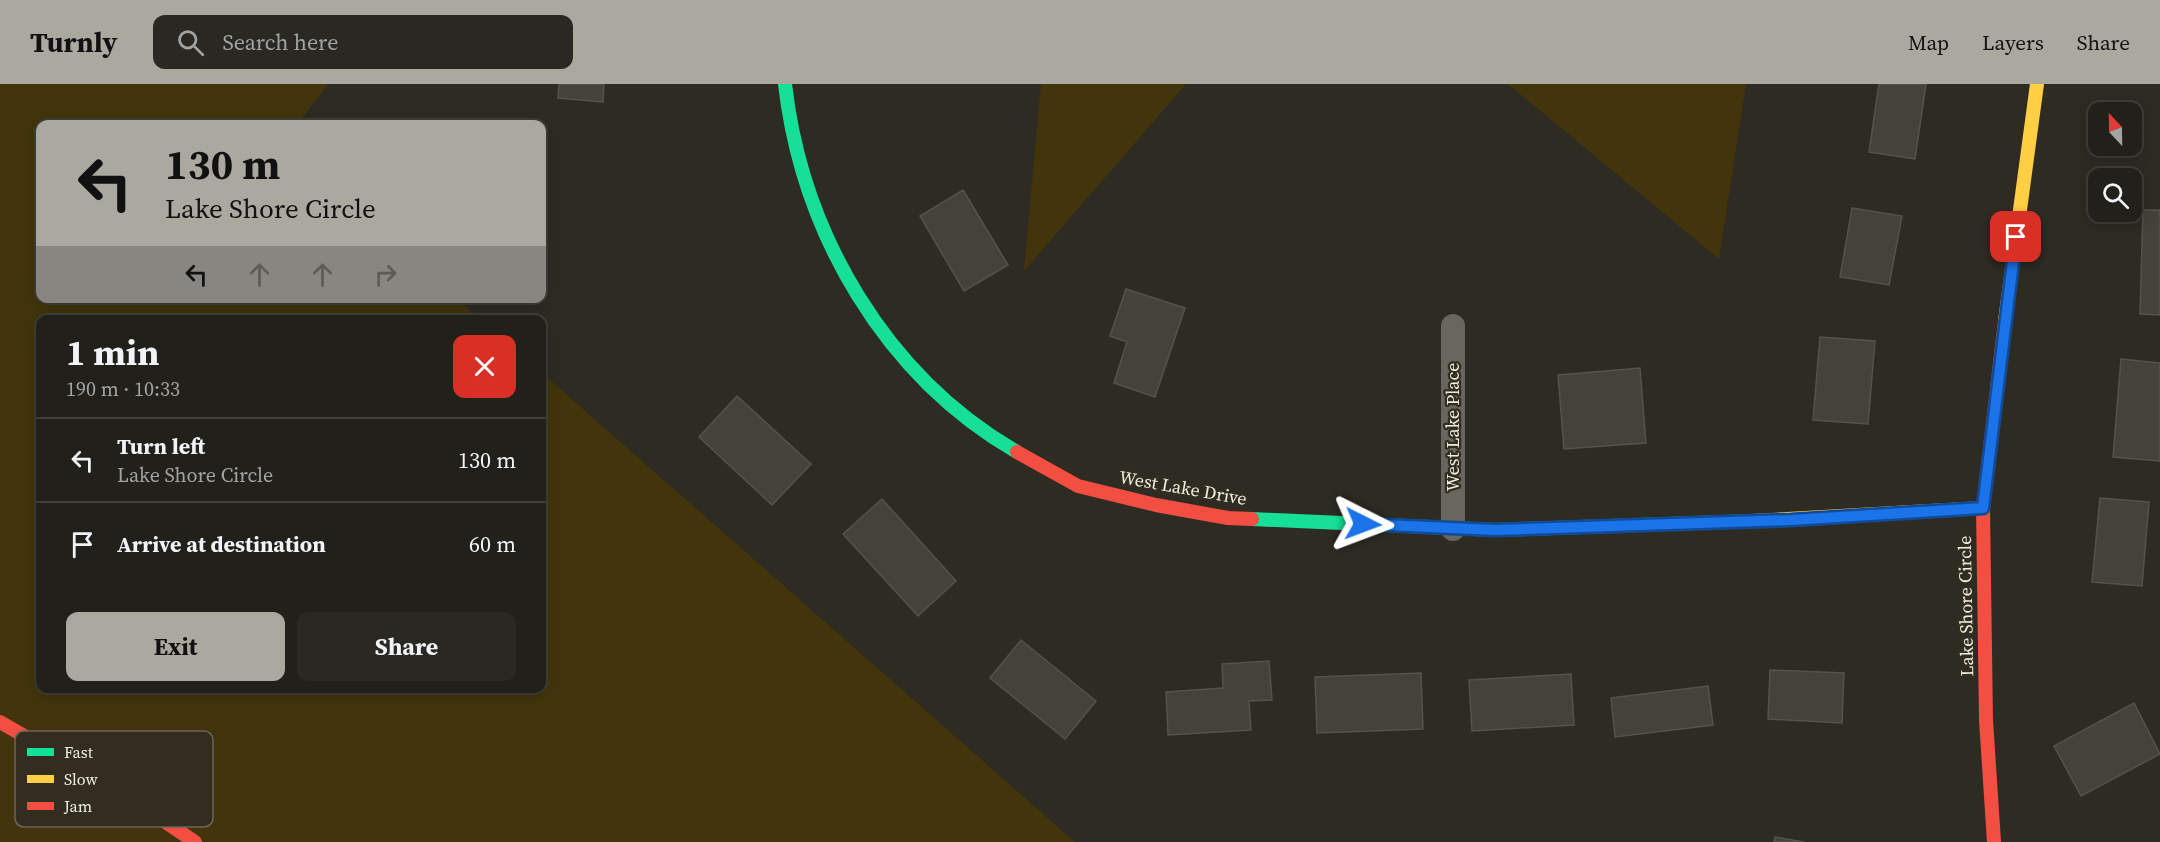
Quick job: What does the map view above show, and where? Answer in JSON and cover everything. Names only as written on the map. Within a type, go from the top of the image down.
[{"type":"street","name":"West Lake Drive","points":[[785,84],[790,128],[807,191],[833,252],[864,308],[906,360],[947,401],[1011,448],[1078,486],[1156,505],[1228,518],[1453,529],[1495,530],[1791,520],[1983,508]]},
{"type":"street","name":"Lake Shore Circle","points":[[1995,842],[1986,720],[1983,508],[2007,303],[2037,84]]},
{"type":"street","name":"West Lake Place","points":[[1453,326],[1453,529]]},
{"type":"street","points":[[0,722],[16,731]]},
{"type":"street","points":[[173,827],[195,842]]},
{"type":"shaded area","points":[[0,84],[329,84],[300,120],[36,120],[36,303],[462,303],[475,315],[36,315],[36,693],[546,693],[546,377],[1075,842],[0,842]]},
{"type":"shaded area","points":[[1041,84],[1186,84],[1024,271]]},
{"type":"shaded area","points":[[1508,84],[1746,84],[1719,259]]},
{"type":"building","points":[[559,84],[604,84],[603,102],[558,98]]},
{"type":"building","points":[[1879,84],[1926,84],[1915,159],[1869,152]]},
{"type":"building","points":[[963,190],[1008,265],[964,291],[920,216]]},
{"type":"building","points":[[1852,208],[1902,216],[1889,285],[1840,277]]},
{"type":"building","points":[[2143,210],[2160,210],[2160,315],[2140,314]]},
{"type":"building","points":[[1126,289],[1185,308],[1155,397],[1114,383],[1127,342],[1110,336]]},
{"type":"building","points":[[1820,337],[1875,341],[1868,424],[1813,420]]},
{"type":"building","points":[[2121,359],[2160,363],[2160,461],[2113,457]]},
{"type":"building","points":[[1640,368],[1646,443],[1564,449],[1558,375]]},
{"type":"building","points":[[737,396],[811,464],[772,505],[699,437]]},
{"type":"building","points":[[2100,498],[2149,502],[2142,586],[2092,582]]},
{"type":"building","points":[[882,499],[956,581],[918,616],[843,534]]},
{"type":"building","points":[[1021,640],[1096,701],[1065,739],[990,678]]},
{"type":"building","points":[[1269,661],[1272,700],[1249,701],[1251,730],[1168,735],[1166,692],[1223,688],[1222,664]]},
{"type":"building","points":[[1770,670],[1844,673],[1842,723],[1768,719]]},
{"type":"building","points":[[1421,673],[1423,729],[1317,733],[1315,677]]},
{"type":"building","points":[[1571,674],[1574,725],[1472,731],[1469,680]]},
{"type":"building","points":[[1708,686],[1713,725],[1615,737],[1611,698]]},
{"type":"building","points":[[2134,703],[2160,754],[2081,796],[2054,746]]},
{"type":"building","points":[[1775,837],[1804,842],[1774,842]]},
{"type":"traffic: fast","points":[[785,84],[794,139],[810,194],[831,246],[858,295],[890,341],[927,383],[970,420],[1017,452]]},
{"type":"traffic: fast","points":[[1252,519],[1495,530],[1752,521]]},
{"type":"traffic: slow","points":[[2005,321],[2037,84]]},
{"type":"traffic: slow","points":[[1752,521],[1983,508]]},
{"type":"traffic: jam","points":[[1994,842],[1986,720],[1983,508],[2005,321]]},
{"type":"traffic: jam","points":[[1017,452],[1078,486],[1156,505],[1228,518],[1252,519]]},
{"type":"traffic: jam","points":[[0,722],[16,731]]},
{"type":"traffic: jam","points":[[173,827],[195,842]]},
{"type":"route","points":[[1363,524],[1495,530],[1791,520],[1983,508],[2016,237]]}]
